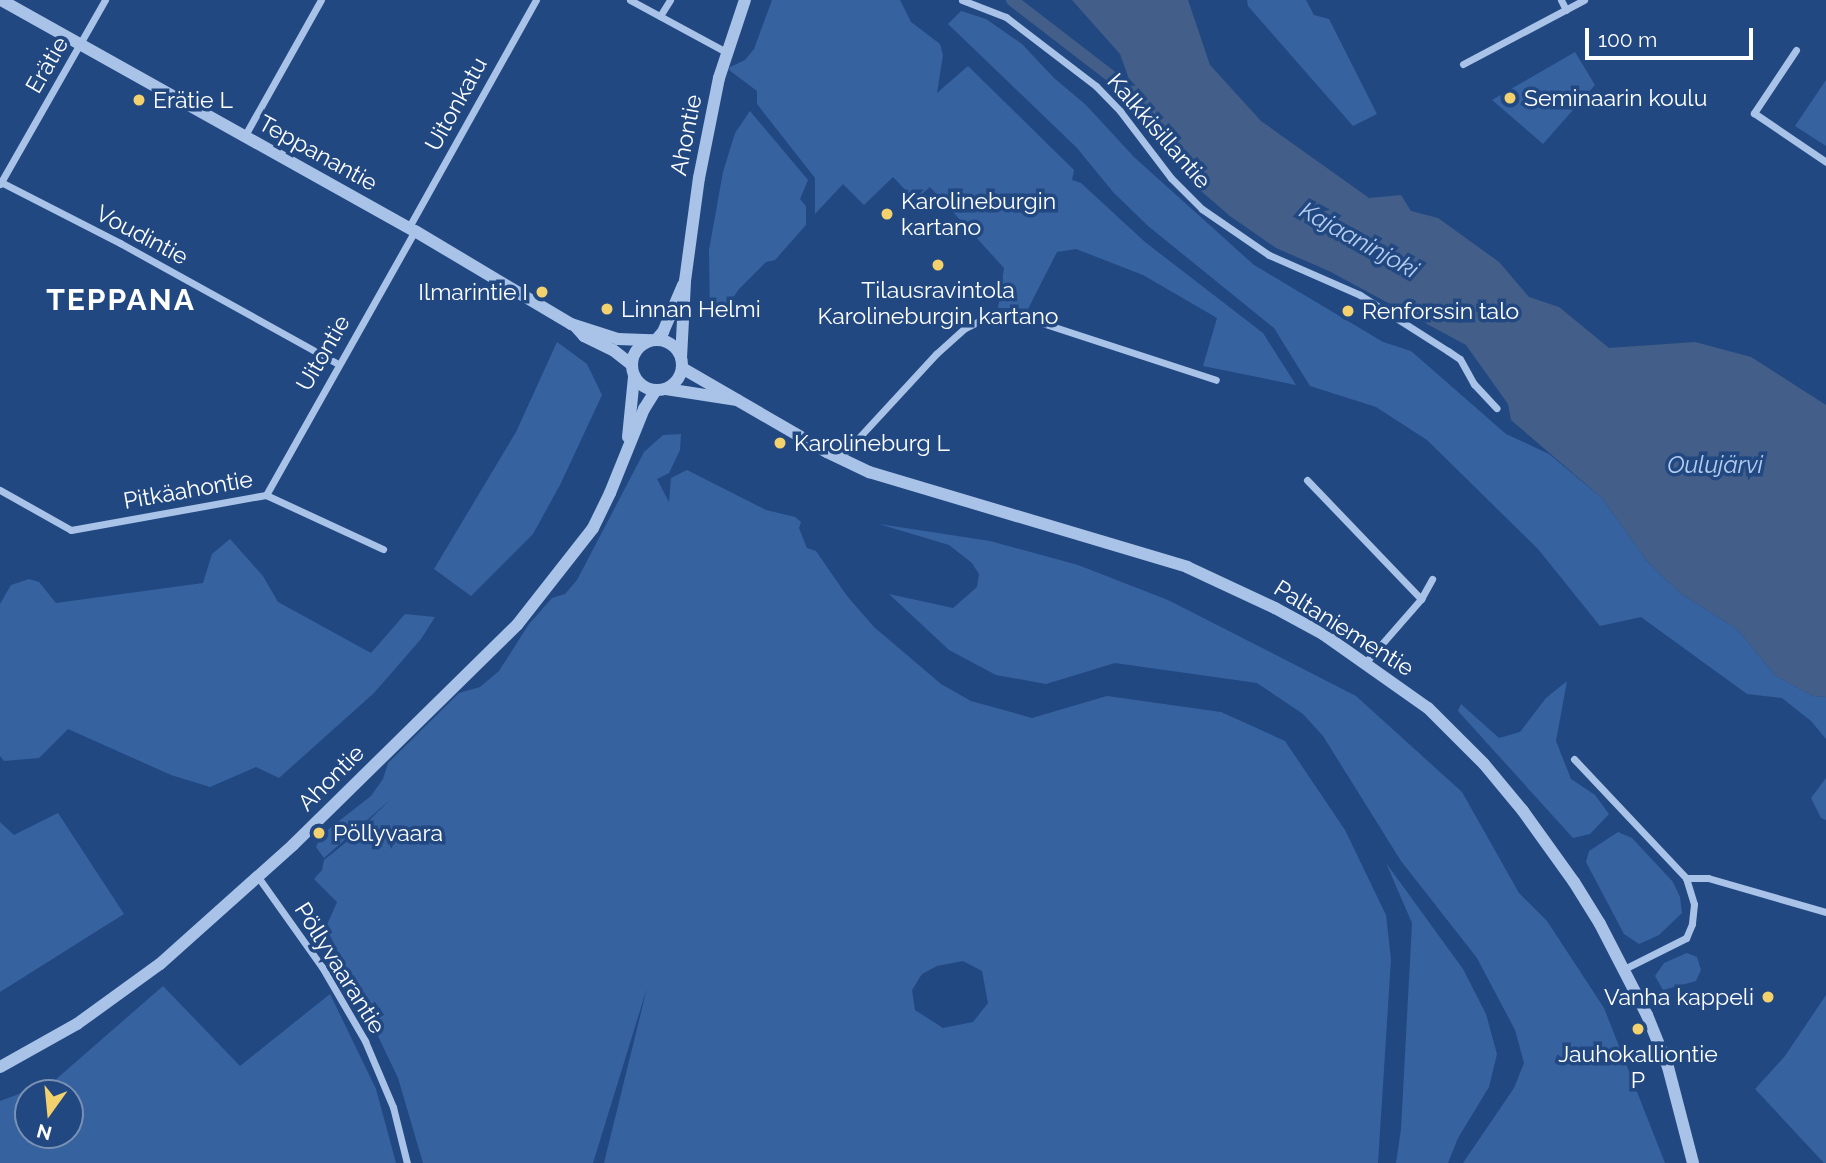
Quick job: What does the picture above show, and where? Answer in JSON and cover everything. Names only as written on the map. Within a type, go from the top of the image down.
[{"type":"street","name":"Teppanantie","points":[[1,0],[412,229],[575,326],[618,339],[653,340]]},
{"type":"street","name":"Erätie","points":[[1,183],[105,0]]},
{"type":"street","points":[[244,136],[321,0]]},
{"type":"street","name":"Uitonkatu","points":[[412,229],[537,0]]},
{"type":"street","points":[[630,0],[726,52]]},
{"type":"street","points":[[660,16],[670,0]]},
{"type":"street","name":"Ahontie","points":[[681,363],[685,281],[699,178],[726,52],[745,0]]},
{"type":"street","name":"Kalkkisillantie","points":[[962,0],[982,5],[1006,17],[1096,86],[1120,111],[1171,178],[1211,216],[1269,255],[1360,295],[1460,359],[1474,384],[1496,408]]},
{"type":"street","points":[[1561,0],[1566,10]]},
{"type":"street","points":[[1463,64],[1584,0]]},
{"type":"street","points":[[1796,50],[1754,113],[1826,162]]},
{"type":"street","name":"Voudintie","points":[[1,183],[120,243],[338,365]]},
{"type":"street","name":"Uitontie","points":[[265,495],[412,229]]},
{"type":"street","name":"Ahontie","points":[[653,340],[663,332],[685,281]]},
{"type":"street","points":[[840,458],[936,354],[965,328],[992,316],[1040,322],[1216,380]]},
{"type":"street","name":"Teppanantie","points":[[575,326],[584,336],[613,350],[633,370]]},
{"type":"street","points":[[653,340],[673,346],[681,363],[677,381],[661,390],[646,388],[633,370],[638,348],[653,340]]},
{"type":"street","name":"Paltaniementie","points":[[681,363],[737,400],[840,458],[900,483],[1186,567],[1275,608],[1366,662],[1428,708],[1484,764],[1523,811],[1574,881],[1624,968],[1668,1067],[1693,1163]]},
{"type":"street","name":"Ahontie","points":[[626,455],[633,370]]},
{"type":"street","name":"Ahontie","points":[[0,1067],[77,1024],[160,964],[258,877],[517,625],[593,528],[644,409],[661,390]]},
{"type":"street","name":"Paltaniementie","points":[[661,390],[737,400]]},
{"type":"street","points":[[1307,480],[1421,599]]},
{"type":"street","name":"Pitkäahontie","points":[[0,490],[71,530],[265,495],[383,550]]},
{"type":"street","points":[[1366,662],[1421,599],[1432,579]]},
{"type":"street","points":[[1574,759],[1686,878],[1693,904],[1692,924],[1685,938],[1624,968]]},
{"type":"street","name":"Pöllyvaarantie","points":[[258,877],[322,967],[365,1041],[393,1107],[407,1163]]},
{"type":"street","points":[[1686,878],[1708,878],[1826,912]]},
{"type":"shaded area","points":[[772,0],[900,0],[911,22],[940,44],[943,55],[937,93],[968,66],[1074,170],[1072,180],[1081,183],[1145,242],[1263,333],[1296,385],[1203,366],[1217,318],[1143,275],[1076,249],[1057,252],[1028,309],[998,308],[1004,268],[930,187],[915,200],[893,177],[864,205],[843,184],[815,214],[815,178],[757,104],[757,91],[729,70],[745,60],[754,49]]},
{"type":"shaded area","points":[[1247,0],[1306,0],[1314,15],[1329,19],[1377,114],[1353,126],[1248,6]]},
{"type":"shaded area","points":[[961,11],[986,19],[1022,44],[1054,78],[1086,105],[1134,157],[1254,265],[1383,342],[1411,351],[1506,434],[1549,454],[1602,498],[1647,561],[1680,593],[1737,629],[1776,676],[1813,696],[1826,697],[1826,739],[1811,721],[1782,698],[1747,694],[1641,617],[1600,626],[1538,549],[1427,440],[1376,407],[1310,386],[1274,328],[1148,226],[1113,192],[1077,148],[948,24]]},
{"type":"shaded area","points":[[1575,52],[1595,85],[1543,144],[1492,100]]},
{"type":"shaded area","points":[[1826,80],[1826,146],[1795,126]]},
{"type":"shaded area","points":[[750,111],[808,180],[800,199],[806,206],[806,225],[775,260],[766,262],[739,289],[720,317],[710,317],[709,250],[723,172],[735,133]]},
{"type":"shaded area","points":[[557,342],[587,364],[602,395],[560,485],[533,534],[471,596],[434,569],[516,432]]},
{"type":"shaded area","points":[[681,434],[680,450],[669,473],[657,479],[669,502],[671,478],[687,470],[766,510],[795,517],[801,522],[799,528],[807,548],[816,551],[847,596],[874,627],[941,684],[971,701],[1032,718],[1107,696],[1221,712],[1285,741],[1345,830],[1386,915],[1391,959],[1378,1163],[604,1163],[647,988],[593,1163],[423,1163],[398,1078],[326,927],[337,902],[314,879],[322,870],[324,860],[391,799],[324,858],[316,847],[321,835],[371,796],[383,779],[388,763],[459,693],[480,687],[499,671],[529,624],[552,598],[565,594],[577,580],[644,452],[663,435]],"holes":[[[963,961],[982,971],[988,1003],[973,1022],[943,1028],[915,1010],[912,990],[922,974],[937,966]]]},
{"type":"shaded area","points":[[879,524],[990,541],[1078,565],[1168,600],[1356,696],[1462,792],[1519,893],[1547,921],[1604,1008],[1665,1163],[1463,1163],[1514,1088],[1524,1063],[1515,1030],[1477,958],[1401,861],[1323,736],[1303,714],[1257,683],[1115,663],[1046,684],[996,675],[949,650],[889,594],[953,608],[977,587],[979,574],[972,563],[949,545]]},
{"type":"shaded area","points":[[230,539],[263,576],[278,602],[371,653],[405,614],[435,617],[421,639],[374,693],[279,778],[256,767],[210,787],[171,775],[68,729],[39,758],[4,761],[0,756],[0,604],[11,585],[29,579],[39,582],[56,603],[203,583],[212,554]]},
{"type":"shaded area","points":[[1567,681],[1556,741],[1571,779],[1595,795],[1609,814],[1590,834],[1573,838],[1458,711],[1461,704],[1499,738],[1520,732],[1546,698]]},
{"type":"shaded area","points":[[1826,778],[1826,820],[1821,818],[1811,798]]},
{"type":"shaded area","points":[[58,813],[124,914],[0,992],[0,822],[14,835]]},
{"type":"shaded area","points":[[1618,832],[1632,838],[1673,882],[1680,897],[1682,913],[1659,935],[1639,944],[1624,934],[1586,862],[1589,851]]},
{"type":"shaded area","points":[[1386,863],[1463,969],[1486,1014],[1497,1054],[1489,1087],[1458,1138],[1448,1163],[1396,1163],[1401,1129],[1412,923]]},
{"type":"shaded area","points":[[1687,953],[1697,957],[1701,970],[1696,981],[1663,990],[1655,976],[1664,963]]},
{"type":"shaded area","points":[[163,986],[240,1066],[330,994],[376,1089],[396,1163],[0,1163],[0,1101],[14,1096],[14,1149],[84,1149],[84,1079],[56,1079]]},
{"type":"shaded area","points":[[1826,995],[1824,1163],[1755,1089],[1785,1056]]},
{"type":"water","name":"Oulujärvi","points":[[1072,0],[1188,0],[1210,65],[1261,121],[1369,198],[1401,195],[1411,211],[1438,218],[1499,262],[1529,297],[1559,307],[1609,348],[1695,342],[1751,357],[1826,405],[1826,697],[1813,696],[1776,676],[1737,629],[1680,593],[1647,561],[1602,498],[1511,420],[1508,404],[1466,345],[1329,271],[1276,248],[1230,216],[1194,185],[1125,87],[1128,76],[1120,54]]},
{"type":"waterway","points":[[1012,0],[1125,87]]},
{"type":"place","name":"Seminaarin koulu","points":[[1510,98]]},
{"type":"place","name":"Erätie L","points":[[139,100]]},
{"type":"place","name":"Karolineburgin kartano","points":[[887,214]]},
{"type":"place","name":"Tilausravintola Karolineburgin kartano","points":[[938,265]]},
{"type":"place","name":"Ilmarintie I","points":[[542,292]]},
{"type":"place","name":"Linnan Helmi","points":[[607,309]]},
{"type":"place","name":"Renforssin talo","points":[[1348,311]]},
{"type":"place","name":"Karolineburg L","points":[[780,443]]},
{"type":"place","name":"Pöllyvaara","points":[[319,833]]},
{"type":"place","name":"Vanha kappeli","points":[[1768,997]]},
{"type":"place","name":"Jauhokalliontie P","points":[[1638,1029]]},
{"type":"district","name":"TEPPANA","points":[[121,300]]},
{"type":"water label","name":"Kajaaninjoki","points":[[1359,240]]}]
